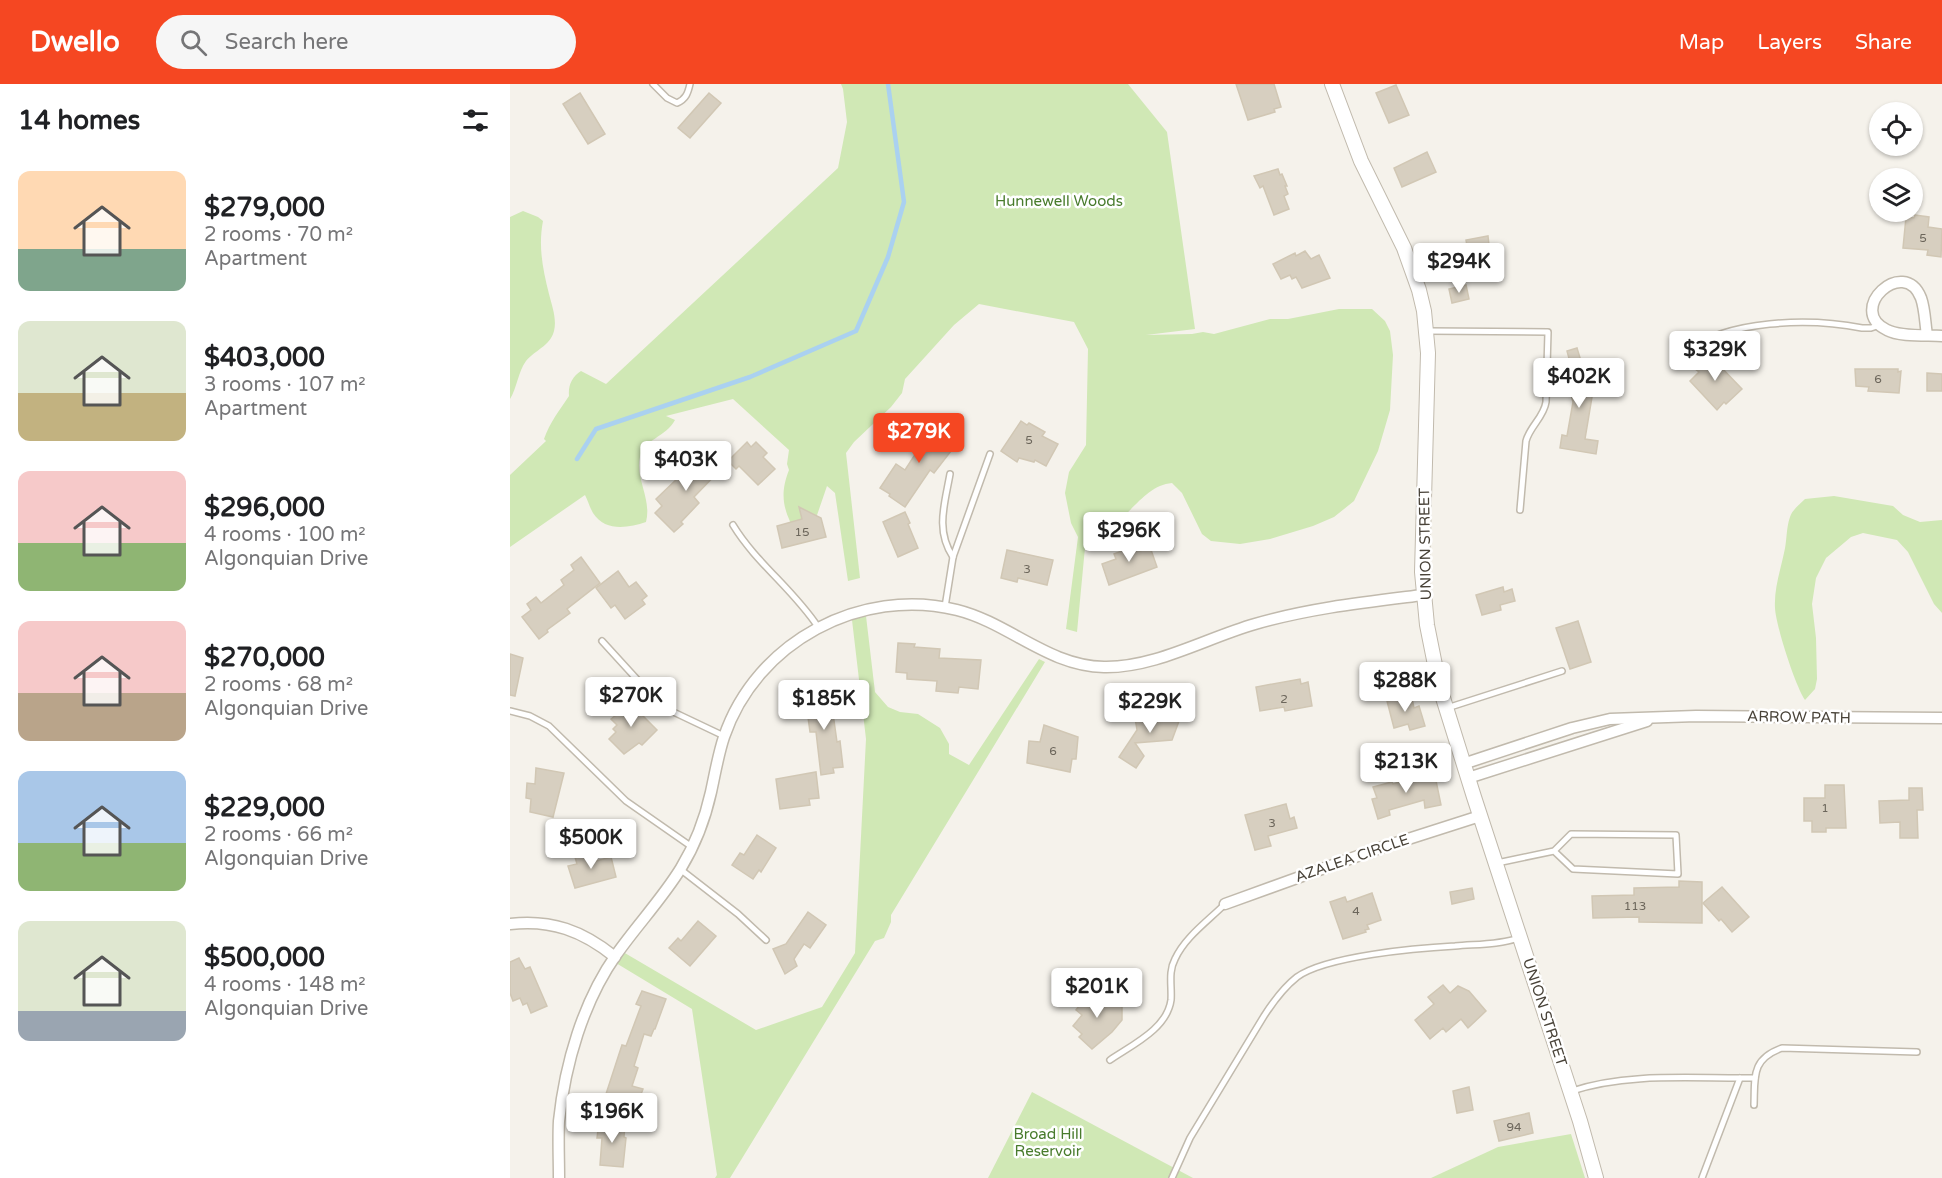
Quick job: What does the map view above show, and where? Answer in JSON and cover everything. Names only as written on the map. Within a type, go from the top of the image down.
[{"type":"street","name":"UNION STREET","points":[[1332,84],[1361,161],[1412,268],[1419,290],[1427,331],[1421,546],[1423,595],[1434,661],[1463,764],[1521,938],[1596,1178]]},
{"type":"street","points":[[1927,335],[1921,298],[1909,285],[1901,283],[1885,286],[1874,299],[1875,318],[1880,325],[1895,333],[1942,336]]},
{"type":"street","points":[[559,1178],[559,1125],[569,1066],[579,1031],[615,957],[680,869],[692,847],[706,812],[724,736],[740,702],[760,673],[784,650],[818,627],[854,612],[873,608],[908,605],[945,607],[979,617],[1058,658],[1088,666],[1102,667],[1147,662],[1213,637],[1302,612],[1423,595]]},
{"type":"street","name":"ARROW PATH","points":[[1463,764],[1590,723],[1631,718],[1696,716],[1942,718]]},
{"type":"street","name":"ARROW PATH","points":[[1468,778],[1656,718]]},
{"type":"street","name":"AZALEA CIRCLE","points":[[1225,904],[1380,848],[1480,816]]},
{"type":"street","points":[[510,924],[531,923],[563,927],[591,938],[615,957]]},
{"type":"lane","points":[[653,84],[667,98],[677,103],[688,93],[690,84]]},
{"type":"lane","points":[[1684,353],[1702,340],[1749,327],[1809,321],[1862,328],[1880,325]]},
{"type":"lane","points":[[1427,331],[1548,332],[1545,410],[1528,432],[1520,510]]},
{"type":"lane","points":[[945,607],[953,557],[990,454]]},
{"type":"lane","points":[[950,474],[942,522],[945,542],[953,557]]},
{"type":"lane","points":[[733,525],[744,542],[796,598],[818,627]]},
{"type":"lane","points":[[602,641],[666,708],[678,716],[724,736]]},
{"type":"lane","points":[[1446,709],[1562,671]]},
{"type":"lane","points":[[510,711],[530,716],[549,726],[626,801],[692,847]]},
{"type":"lane","points":[[1496,863],[1554,851],[1571,834],[1676,835],[1678,874],[1573,869],[1554,851]]},
{"type":"lane","points":[[680,869],[738,914],[766,940]]},
{"type":"lane","points":[[1110,1060],[1146,1035],[1163,1019],[1171,999],[1173,961],[1186,942],[1225,904]]},
{"type":"lane","points":[[1172,1178],[1190,1138],[1264,1016],[1274,1001],[1297,977],[1311,969],[1347,959],[1424,948],[1499,943],[1521,938]]},
{"type":"lane","points":[[1755,1105],[1757,1067],[1761,1059],[1782,1048],[1917,1052]]},
{"type":"lane","points":[[1702,1178],[1740,1078]]},
{"type":"lane","points":[[1570,1091],[1593,1084],[1623,1080],[1755,1078]]},
{"type":"green space","name":"Hunnewell Woods","points":[[841,84],[1128,84],[1167,132],[1195,329],[1146,335],[1203,332],[1214,334],[1270,319],[1288,319],[1339,309],[1372,309],[1385,321],[1390,331],[1393,355],[1390,410],[1378,451],[1354,501],[1334,517],[1313,526],[1270,539],[1240,544],[1211,541],[1202,534],[1182,493],[1172,483],[1160,486],[1140,500],[1111,527],[1099,534],[1086,537],[1077,632],[1066,629],[1078,537],[1071,523],[1065,493],[1069,472],[1086,445],[1088,349],[1074,322],[979,304],[954,325],[905,379],[902,393],[891,407],[854,442],[846,453],[860,578],[848,581],[835,493],[827,486],[815,521],[798,537],[784,505],[784,489],[789,470],[787,464],[789,450],[733,399],[666,416],[675,420],[646,446],[640,457],[640,473],[647,505],[646,522],[624,527],[610,526],[593,513],[585,495],[510,547],[510,475],[546,441],[544,439],[549,427],[569,396],[569,388],[575,376],[581,371],[606,384],[838,168],[847,122]]},
{"type":"green space","points":[[523,211],[543,221],[542,258],[555,326],[549,340],[523,365],[510,399],[510,217]]},
{"type":"green space","points":[[1834,496],[1893,506],[1903,515],[1920,522],[1942,520],[1942,613],[1934,604],[1908,552],[1897,540],[1863,533],[1851,537],[1826,558],[1816,578],[1812,604],[1817,679],[1815,689],[1805,700],[1782,641],[1775,608],[1776,587],[1792,512],[1805,499]]},
{"type":"green space","points":[[866,616],[875,692],[888,707],[900,712],[918,714],[940,728],[949,744],[949,754],[969,765],[1039,659],[1045,662],[891,915],[891,922],[884,938],[875,941],[730,1178],[715,1178],[717,1175],[692,1009],[611,960],[618,949],[756,1030],[822,1007],[855,953],[866,739],[852,620]]},
{"type":"green space","name":"Broad Hill Reservoir","points":[[1032,1092],[1193,1178],[988,1178]]},
{"type":"green space","points":[[1571,1134],[1585,1178],[1431,1178],[1498,1147]]},
{"type":"building","points":[[1236,84],[1274,84],[1281,107],[1274,109],[1275,112],[1248,120]]},
{"type":"building","points":[[1396,85],[1409,115],[1389,123],[1376,93]]},
{"type":"building","points":[[580,93],[605,134],[588,144],[563,104]]},
{"type":"building","points":[[709,93],[721,103],[690,138],[678,128]]},
{"type":"building","points":[[1427,152],[1436,172],[1402,187],[1394,168]]},
{"type":"building","points":[[1278,169],[1287,186],[1285,186],[1288,194],[1284,196],[1289,209],[1274,215],[1263,186],[1260,188],[1254,176]]},
{"type":"building","points":[[1923,216],[1929,217],[1928,227],[1942,229],[1941,257],[1927,255],[1928,250],[1903,248],[1906,222],[1923,222]]},
{"type":"building","points":[[1488,236],[1490,254],[1469,257],[1466,240]]},
{"type":"building","points":[[1305,251],[1311,259],[1319,255],[1330,278],[1302,288],[1296,277],[1292,279],[1290,275],[1281,279],[1273,264],[1295,253],[1296,256]]},
{"type":"building","points":[[1466,285],[1469,299],[1452,303],[1449,289]]},
{"type":"building","points":[[1577,348],[1592,397],[1585,439],[1598,441],[1596,454],[1560,448],[1562,435],[1567,436],[1573,402],[1566,375],[1573,373],[1567,351]]},
{"type":"building","points":[[1713,351],[1724,362],[1720,366],[1742,389],[1717,410],[1690,381],[1699,372],[1695,369]]},
{"type":"building","points":[[1855,369],[1898,369],[1898,372],[1901,371],[1899,393],[1868,391],[1869,387],[1856,386]]},
{"type":"building","points":[[1927,373],[1942,374],[1942,391],[1927,391]]},
{"type":"building","points":[[1021,421],[1045,432],[1042,436],[1058,444],[1046,466],[1035,460],[1034,462],[1019,458],[1017,462],[1001,451]]},
{"type":"building","points":[[930,423],[958,442],[934,473],[930,470],[905,507],[880,488],[896,464],[905,470],[918,450],[911,445],[921,430],[924,432]]},
{"type":"building","points":[[747,442],[751,447],[756,442],[767,453],[763,457],[775,469],[758,485],[739,466],[736,469],[728,461]]},
{"type":"building","points":[[705,452],[722,468],[694,497],[699,503],[674,532],[655,513],[662,506],[656,499]]},
{"type":"building","points":[[799,507],[821,518],[826,537],[782,548],[777,526],[802,519]]},
{"type":"building","points":[[905,512],[918,548],[898,557],[883,522]]},
{"type":"building","points":[[1136,538],[1140,551],[1150,547],[1157,567],[1109,585],[1102,564],[1116,559],[1114,554],[1122,551],[1124,542]]},
{"type":"building","points":[[1007,550],[1053,560],[1047,585],[1018,578],[1017,582],[1001,578]]},
{"type":"building","points":[[581,557],[600,583],[567,609],[570,613],[539,639],[522,617],[531,610],[527,604],[536,597],[541,603],[564,585],[561,580],[574,570],[571,565]]},
{"type":"building","points":[[618,571],[629,587],[636,582],[647,596],[642,600],[645,604],[625,619],[615,605],[611,608],[596,588]]},
{"type":"building","points":[[1503,587],[1504,592],[1512,589],[1515,601],[1500,605],[1501,610],[1482,615],[1476,595]]},
{"type":"building","points":[[1578,621],[1591,662],[1570,669],[1556,628]]},
{"type":"building","points":[[898,643],[940,649],[939,658],[981,660],[978,689],[959,687],[958,693],[936,691],[937,681],[907,679],[907,673],[896,672]]},
{"type":"building","points":[[510,654],[523,658],[515,696],[510,695]]},
{"type":"building","points":[[1300,679],[1301,684],[1308,682],[1312,706],[1285,711],[1284,707],[1260,711],[1256,687]]},
{"type":"building","points":[[830,692],[843,767],[833,768],[834,773],[821,775],[816,732],[810,732],[805,695]]},
{"type":"building","points":[[1411,694],[1414,708],[1419,706],[1425,726],[1410,730],[1408,724],[1394,728],[1387,701]]},
{"type":"building","points":[[626,702],[657,730],[642,745],[639,743],[624,754],[609,739],[616,732],[613,729],[617,725],[611,719]]},
{"type":"building","points":[[1168,709],[1172,717],[1179,721],[1172,740],[1135,743],[1144,756],[1136,768],[1119,757],[1137,730],[1135,718]]},
{"type":"building","points":[[1044,725],[1078,737],[1076,759],[1072,759],[1070,772],[1027,763],[1029,741],[1040,742]]},
{"type":"building","points":[[536,768],[564,773],[553,817],[530,812],[531,799],[526,798],[527,783],[535,784]]},
{"type":"building","points":[[1434,771],[1441,805],[1425,808],[1424,800],[1389,810],[1390,815],[1378,819],[1372,799],[1377,798],[1373,787],[1392,782],[1393,784]]},
{"type":"building","points":[[816,772],[819,798],[809,799],[810,805],[780,809],[776,779]]},
{"type":"building","points":[[1825,785],[1844,785],[1846,828],[1826,828],[1826,832],[1812,832],[1812,821],[1804,821],[1804,798],[1825,798]]},
{"type":"building","points":[[1909,788],[1922,788],[1923,810],[1917,810],[1918,838],[1900,838],[1900,822],[1880,823],[1879,801],[1909,800]]},
{"type":"building","points":[[1286,804],[1290,819],[1294,817],[1297,828],[1268,836],[1271,846],[1255,850],[1245,815]]},
{"type":"building","points":[[757,835],[776,848],[761,872],[759,870],[753,879],[732,865],[740,853],[744,855]]},
{"type":"building","points":[[594,853],[596,861],[611,857],[616,877],[575,888],[568,866],[577,864],[575,857]]},
{"type":"building","points":[[1679,881],[1702,882],[1702,923],[1639,922],[1639,917],[1593,918],[1592,896],[1634,895],[1634,888],[1679,887]]},
{"type":"building","points":[[1722,887],[1749,917],[1732,932],[1703,903]]},
{"type":"building","points":[[1472,888],[1474,899],[1452,904],[1450,892]]},
{"type":"building","points":[[1372,893],[1381,920],[1367,925],[1369,929],[1365,930],[1366,932],[1343,939],[1330,902],[1345,897],[1347,902]]},
{"type":"building","points":[[808,912],[826,925],[810,948],[804,944],[794,959],[797,966],[785,974],[773,949],[786,944]]},
{"type":"building","points":[[698,921],[716,936],[690,966],[669,948],[678,938],[681,941]]},
{"type":"building","points":[[519,958],[525,969],[530,967],[547,1006],[531,1013],[527,1003],[523,1005],[520,998],[513,1001],[510,993],[510,962]]},
{"type":"building","points":[[1443,985],[1450,993],[1458,986],[1469,991],[1486,1011],[1468,1028],[1461,1019],[1446,1032],[1443,1028],[1430,1039],[1415,1020],[1434,1004],[1428,997]]},
{"type":"building","points":[[642,991],[666,999],[651,1036],[644,1034],[634,1066],[638,1068],[632,1086],[643,1089],[638,1102],[606,1094],[622,1045],[626,1046],[641,1006],[636,1004]]},
{"type":"building","points":[[1091,991],[1113,1005],[1116,1002],[1122,1007],[1122,1020],[1092,1049],[1079,1037],[1082,1034],[1073,1026],[1082,1015],[1076,1010]]},
{"type":"building","points":[[1469,1087],[1473,1110],[1457,1113],[1453,1091]]},
{"type":"building","points":[[1529,1113],[1533,1133],[1499,1141],[1494,1121]]},
{"type":"building","points":[[599,1122],[625,1124],[623,1167],[600,1165],[602,1138],[597,1138]]},
{"type":"waterway","points":[[577,459],[596,429],[750,377],[856,331],[888,257],[904,202],[888,84]]}]
